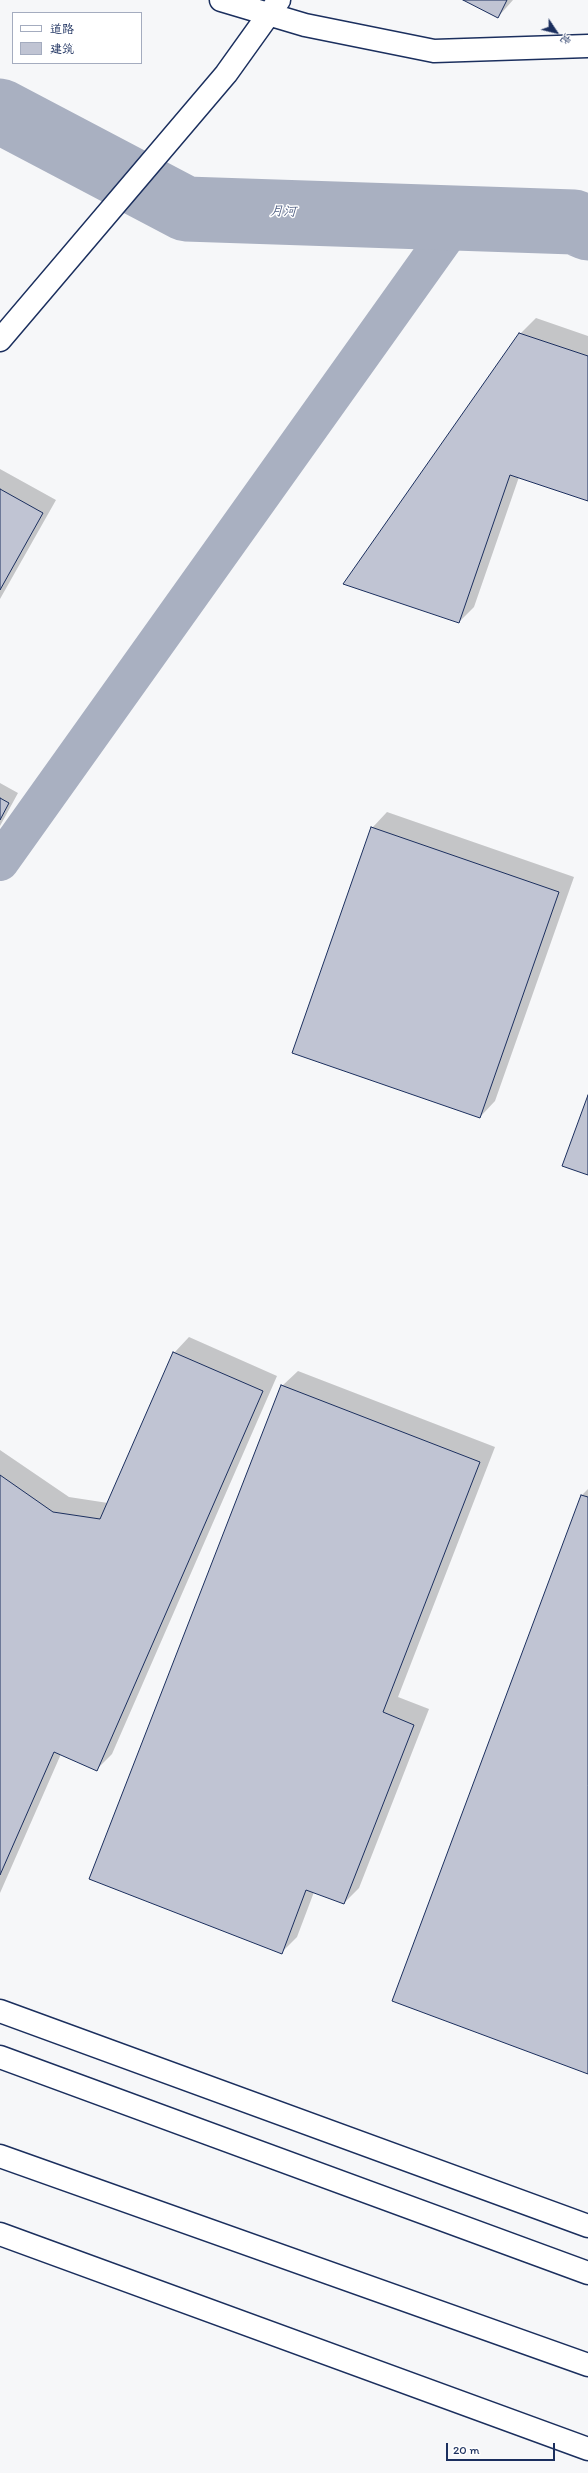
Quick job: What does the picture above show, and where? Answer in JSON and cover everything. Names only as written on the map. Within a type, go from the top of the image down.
[{"type":"main road","points":[[221,0],[274,7],[305,25],[434,51],[588,46]]},
{"type":"main road","points":[[0,340],[226,74],[274,7]]},
{"type":"main road","points":[[0,2011],[588,2226]]},
{"type":"main road","points":[[0,2057],[588,2272]]},
{"type":"main road","points":[[0,2156],[588,2366]]},
{"type":"main road","points":[[0,2222],[8,2237],[588,2449]]},
{"type":"building","points":[[463,0],[507,0],[498,18]]},
{"type":"building","points":[[519,333],[588,356],[588,501],[510,475],[459,623],[343,584]]},
{"type":"building","points":[[0,489],[43,513],[0,590]]},
{"type":"building","points":[[0,798],[9,803],[0,820]]},
{"type":"building","points":[[371,827],[559,892],[480,1118],[292,1053]]},
{"type":"building","points":[[588,1095],[588,1175],[562,1166]]},
{"type":"building","points":[[173,1352],[263,1391],[97,1771],[54,1752],[0,1875],[0,1475],[53,1512],[100,1519]]},
{"type":"building","points":[[281,1385],[480,1462],[383,1712],[414,1725],[344,1904],[306,1890],[282,1954],[89,1879]]},
{"type":"building","points":[[581,1495],[588,1497],[588,2074],[392,2001]]},
{"type":"waterway","name":"月河","points":[[0,111],[186,209],[574,222],[588,228]]},
{"type":"waterway","points":[[0,862],[459,218]]}]
